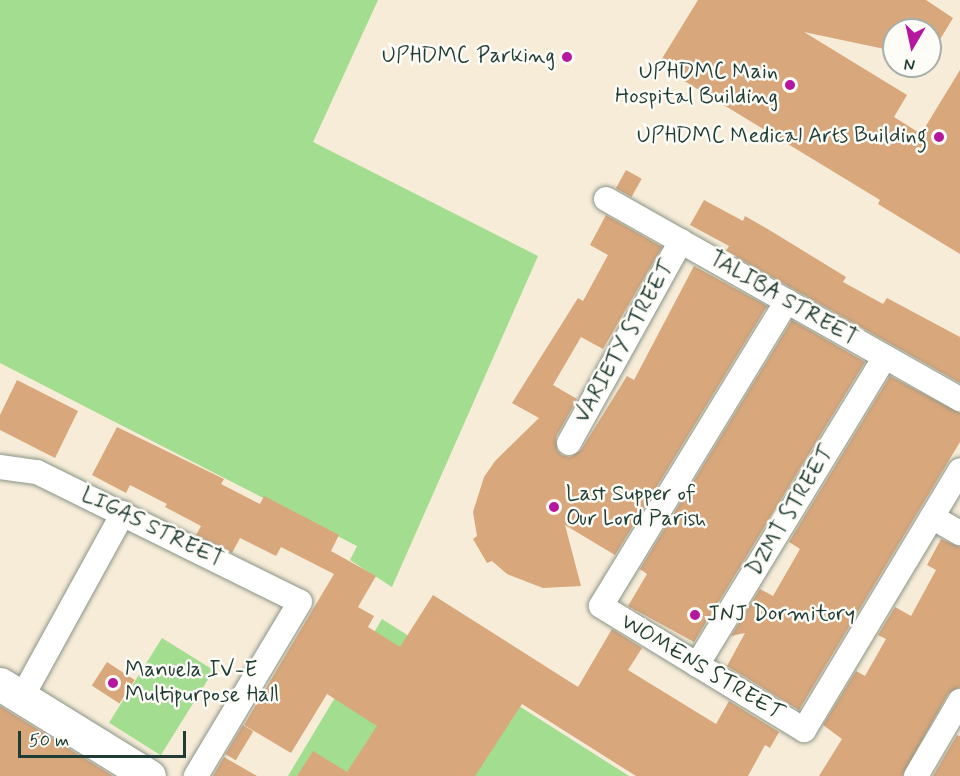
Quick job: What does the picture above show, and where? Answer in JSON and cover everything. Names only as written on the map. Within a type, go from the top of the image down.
[{"type":"street","name":"TALIBA STREET","points":[[606,198],[960,399]]},
{"type":"street","name":"VARIETY STREET","points":[[569,443],[681,241]]},
{"type":"street","name":"WOMENS STREET","points":[[787,301],[601,606],[804,730],[932,517]]},
{"type":"street","name":"DZMT STREET","points":[[697,665],[885,357]]},
{"type":"street","name":"LIGAS STREET","points":[[0,467],[37,472],[300,602],[196,776]]},
{"type":"street","points":[[960,470],[932,517],[960,533]]},
{"type":"street","points":[[123,513],[11,691],[149,776]]},
{"type":"street","points":[[916,776],[960,701]]},
{"type":"green space","points":[[0,0],[378,0],[313,142],[538,256],[392,587],[350,560],[357,546],[0,363]]},
{"type":"green space","points":[[382,619],[629,776],[288,776]]},
{"type":"green space","points":[[162,638],[214,670],[161,755],[109,723]]},
{"type":"building","name":"UPHDMC Main Hospital Building","points":[[698,0],[926,0],[953,18],[942,36],[942,18],[882,18],[882,48],[804,32],[907,95],[894,117],[921,134],[960,70],[960,254],[878,204],[880,200],[658,65]]},
{"type":"building","points":[[626,170],[642,179],[632,197],[616,188]]},
{"type":"building","points":[[704,200],[743,221],[745,216],[771,231],[846,277],[843,282],[883,304],[887,298],[960,337],[960,383],[726,251],[729,246],[690,225]]},
{"type":"building","points":[[606,215],[662,247],[603,349],[581,337],[553,385],[577,399],[556,437],[557,450],[562,455],[570,457],[581,450],[627,376],[634,380],[694,266],[767,306],[615,555],[565,525],[581,586],[543,588],[507,574],[492,561],[487,563],[473,539],[477,536],[473,512],[484,477],[495,461],[539,418],[512,403],[578,298],[583,301],[608,255],[590,245]]},
{"type":"building","points":[[792,320],[865,362],[694,642],[628,606],[647,574],[640,569]]},
{"type":"building","points":[[890,376],[960,413],[960,442],[799,710],[727,666],[745,633],[731,636],[760,589],[773,596],[800,549],[789,542]]},
{"type":"building","points":[[17,380],[78,411],[55,458],[0,430],[0,415]]},
{"type":"building","points":[[117,427],[224,479],[221,484],[260,504],[264,496],[339,535],[331,551],[376,576],[358,607],[374,616],[368,627],[400,647],[433,595],[578,687],[612,629],[642,648],[628,670],[716,724],[729,701],[779,732],[770,748],[765,745],[748,776],[636,776],[522,704],[475,776],[297,776],[313,751],[347,772],[377,726],[327,694],[291,753],[244,725],[334,574],[281,547],[276,556],[240,538],[232,553],[196,535],[201,526],[165,507],[167,504],[130,485],[126,493],[92,475]]},
{"type":"building","points":[[941,539],[960,547],[960,687],[948,694],[902,776],[819,776],[842,739],[823,725],[856,671],[865,676],[886,639],[878,635],[895,607],[911,616],[936,570],[927,565]]},
{"type":"building","name":"Manuela IV-E Multipurpose Hall","points":[[107,662],[135,680],[119,703],[92,685]]},
{"type":"building","points":[[0,706],[113,776],[0,776]]},
{"type":"building","points":[[243,725],[253,731],[236,760],[225,754]]},
{"type":"building","points":[[957,735],[960,736],[960,776],[933,776]]},
{"type":"building","points":[[224,757],[257,776],[213,776]]},
{"type":"place","name":"UPHDMC Parking","points":[[567,57]]},
{"type":"place","name":"UPHDMC Main Hospital Building","points":[[790,85]]},
{"type":"place","name":"UPHDMC Medical Arts Building","points":[[939,137]]},
{"type":"place","name":"Last Supper of Our Lord Parish","points":[[554,507]]},
{"type":"place","name":"JNJ Dormitory","points":[[695,615]]},
{"type":"place","name":"Manuela IV-E Multipurpose Hall","points":[[113,683]]}]
